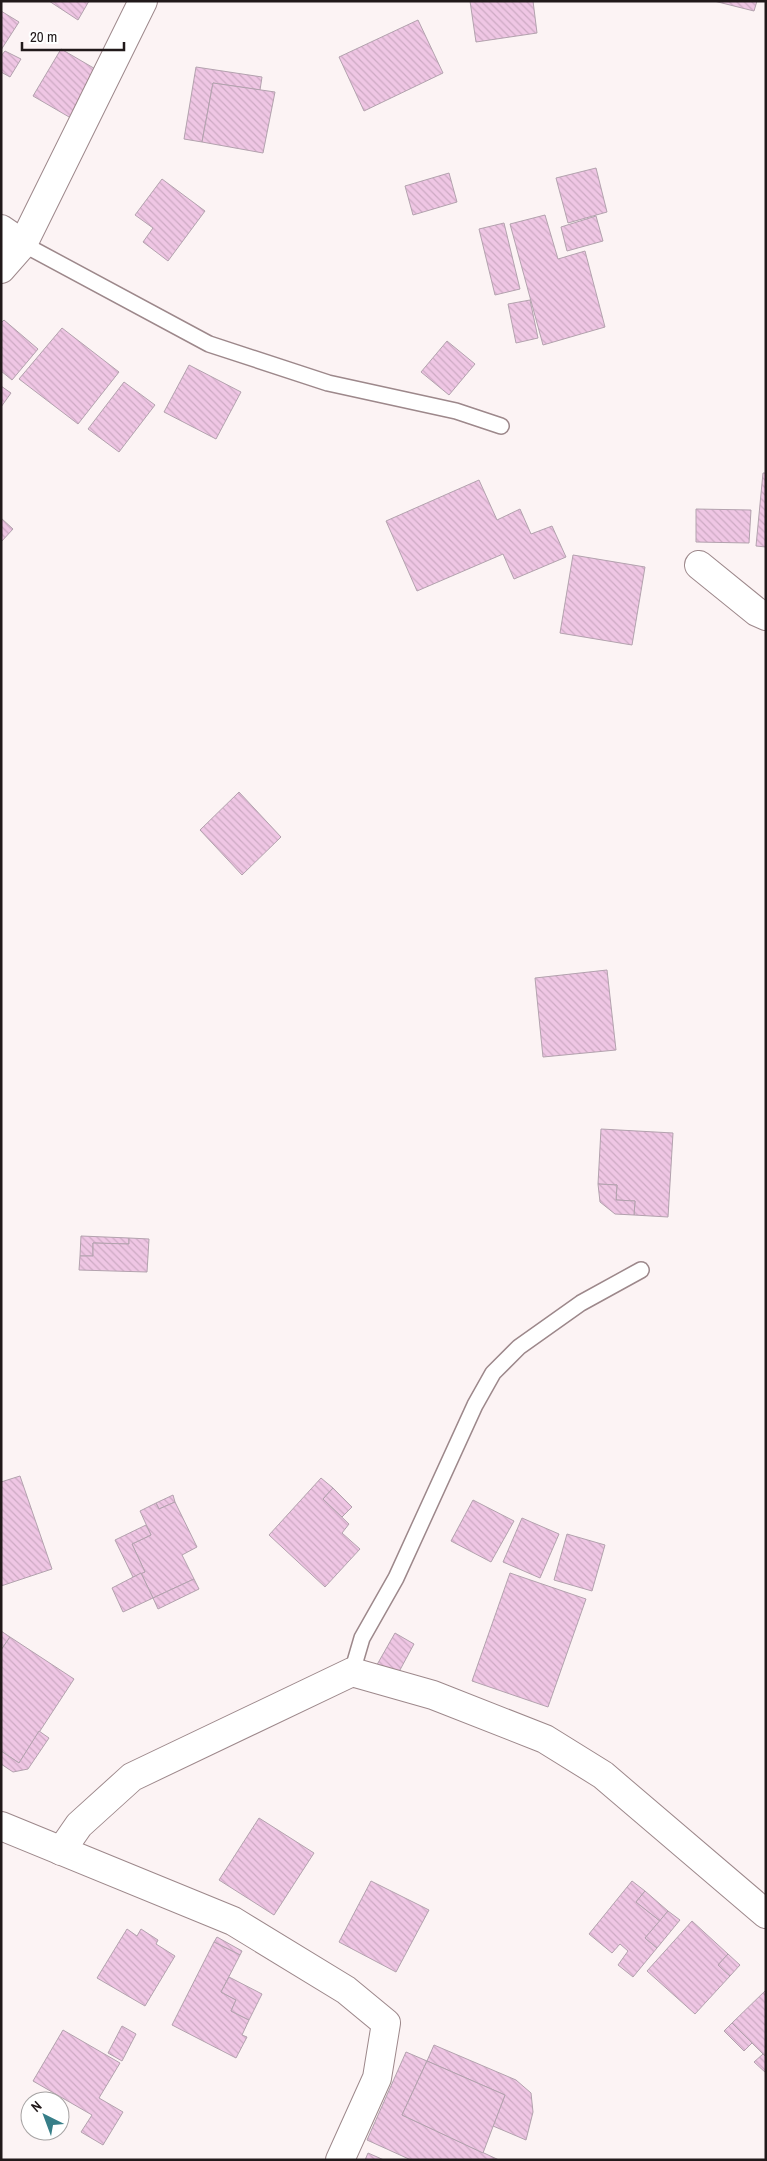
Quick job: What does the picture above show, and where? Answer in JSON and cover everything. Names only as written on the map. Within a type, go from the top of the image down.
[{"type":"street","points":[[1,269],[12,236],[143,1]]},
{"type":"street","points":[[699,566],[757,612],[766,616]]},
{"type":"street","points":[[61,1851],[79,1825],[132,1777],[352,1672],[433,1695],[545,1739],[602,1775],[766,1914]]},
{"type":"street","points":[[1,1826],[233,1921],[346,1990],[386,2023],[377,2078],[340,2160]]},
{"type":"lane","points":[[12,236],[209,344],[328,383],[456,411],[501,426]]},
{"type":"lane","points":[[352,1672],[362,1638],[396,1578],[475,1405],[493,1372],[519,1347],[581,1303],[641,1270]]},
{"type":"building","points":[[49,1],[89,1],[78,20]]},
{"type":"building","points":[[470,1],[533,1],[537,33],[476,42]]},
{"type":"building","points":[[714,1],[757,1],[754,11]]},
{"type":"building","points":[[1,11],[19,22],[1,50]]},
{"type":"building","points":[[418,20],[443,73],[364,111],[339,57]]},
{"type":"building","points":[[61,49],[104,74],[76,121],[33,96]]},
{"type":"building","points":[[5,51],[21,59],[10,77],[1,72],[1,56]]},
{"type":"building","points":[[196,67],[262,77],[260,90],[213,83],[202,142],[184,139]]},
{"type":"building","points":[[213,83],[275,92],[263,153],[202,142]]},
{"type":"building","points":[[596,168],[607,212],[568,223],[556,178]]},
{"type":"building","points":[[449,173],[457,202],[413,215],[405,186]]},
{"type":"building","points":[[162,179],[205,211],[168,261],[143,242],[153,228],[135,215]]},
{"type":"building","points":[[545,215],[558,259],[585,251],[605,327],[543,345],[510,224]]},
{"type":"building","points":[[596,216],[603,241],[567,251],[561,227]]},
{"type":"building","points":[[504,223],[520,289],[495,295],[479,229]]},
{"type":"building","points":[[530,300],[538,338],[516,343],[508,304]]},
{"type":"building","points":[[4,320],[38,349],[12,380],[1,371],[1,323]]},
{"type":"building","points":[[62,328],[119,372],[78,424],[19,379]]},
{"type":"building","points":[[447,341],[475,364],[449,395],[421,372]]},
{"type":"building","points":[[189,365],[241,392],[216,439],[164,412]]},
{"type":"building","points":[[124,382],[155,405],[119,452],[88,429]]},
{"type":"building","points":[[1,386],[11,393],[1,407]]},
{"type":"building","points":[[763,473],[766,473],[766,547],[756,546]]},
{"type":"building","points":[[479,480],[497,520],[520,509],[531,534],[552,526],[566,557],[514,579],[503,554],[417,591],[386,521]]},
{"type":"building","points":[[696,509],[751,510],[749,543],[696,542]]},
{"type":"building","points":[[1,518],[13,529],[1,542]]},
{"type":"building","points":[[573,555],[645,567],[632,645],[560,633]]},
{"type":"building","points":[[239,792],[281,837],[242,875],[200,830]]},
{"type":"building","points":[[607,970],[616,1050],[543,1057],[535,978]]},
{"type":"building","points":[[601,1129],[673,1133],[668,1217],[634,1215],[635,1201],[616,1200],[617,1185],[598,1184]]},
{"type":"building","points":[[598,1184],[617,1185],[616,1200],[635,1201],[634,1215],[615,1214],[600,1202]]},
{"type":"building","points":[[81,1236],[129,1238],[129,1244],[93,1243],[93,1256],[80,1256]]},
{"type":"building","points":[[129,1238],[149,1239],[147,1272],[79,1270],[80,1256],[93,1256],[93,1243],[129,1244]]},
{"type":"building","points":[[20,1476],[52,1569],[1,1586],[1,1482]]},
{"type":"building","points":[[321,1478],[333,1488],[323,1499],[349,1524],[342,1533],[360,1549],[325,1587],[269,1535]]},
{"type":"building","points":[[333,1488],[352,1507],[342,1517],[323,1499]]},
{"type":"building","points":[[173,1495],[175,1502],[159,1509],[156,1503]]},
{"type":"building","points":[[473,1500],[514,1521],[491,1562],[451,1541]]},
{"type":"building","points":[[175,1502],[197,1547],[182,1555],[194,1579],[153,1598],[141,1573],[145,1572],[132,1544],[151,1535],[140,1511],[156,1503],[159,1509]]},
{"type":"building","points":[[522,1518],[559,1534],[540,1578],[503,1562]]},
{"type":"building","points":[[146,1525],[151,1535],[132,1544],[145,1572],[133,1577],[115,1540]]},
{"type":"building","points":[[567,1534],[605,1545],[592,1591],[554,1580]]},
{"type":"building","points":[[141,1573],[153,1598],[123,1612],[112,1588]]},
{"type":"building","points":[[510,1573],[586,1599],[548,1707],[472,1681]]},
{"type":"building","points":[[194,1579],[199,1589],[158,1609],[153,1598]]},
{"type":"building","points":[[1,1631],[10,1637],[1,1650]]},
{"type":"building","points":[[395,1633],[414,1644],[394,1681],[374,1670]]},
{"type":"building","points":[[10,1637],[74,1679],[19,1763],[1,1751],[1,1650]]},
{"type":"building","points":[[39,1731],[49,1738],[28,1769],[13,1772],[1,1764],[1,1751],[19,1763]]},
{"type":"building","points":[[259,1818],[314,1853],[274,1915],[219,1880]]},
{"type":"building","points":[[371,1881],[429,1910],[396,1972],[339,1942]]},
{"type":"building","points":[[632,1881],[645,1891],[636,1902],[660,1921],[645,1938],[657,1948],[633,1977],[618,1965],[628,1951],[620,1944],[612,1953],[589,1934]]},
{"type":"building","points":[[645,1891],[668,1911],[660,1921],[636,1902]]},
{"type":"building","points":[[668,1911],[680,1920],[657,1948],[645,1938]]},
{"type":"building","points":[[692,1921],[728,1954],[718,1965],[730,1976],[695,2014],[647,1971]]},
{"type":"building","points":[[127,1929],[137,1936],[141,1929],[158,1940],[156,1944],[175,1956],[145,2006],[97,1978]]},
{"type":"building","points":[[217,1937],[242,1951],[240,1955],[214,1942]]},
{"type":"building","points":[[214,1942],[240,1955],[221,1992],[236,2000],[231,2011],[249,2020],[242,2035],[247,2037],[236,2058],[172,2025]]},
{"type":"building","points":[[728,1954],[740,1965],[730,1976],[718,1965]]},
{"type":"building","points":[[229,1977],[262,1994],[249,2020],[231,2011],[236,2000],[221,1992]]},
{"type":"building","points":[[766,1990],[766,2057],[732,2023]]},
{"type":"building","points":[[732,2023],[752,2043],[744,2051],[724,2031]]},
{"type":"building","points":[[122,2026],[136,2034],[122,2061],[108,2053]]},
{"type":"building","points":[[63,2030],[120,2063],[99,2098],[123,2112],[103,2145],[81,2132],[92,2115],[70,2102],[70,2091],[50,2091],[33,2081]]},
{"type":"building","points":[[434,2045],[516,2080],[531,2093],[533,2112],[526,2140],[493,2126],[505,2095],[427,2061]]},
{"type":"building","points":[[406,2052],[427,2061],[402,2115],[499,2160],[411,2160],[367,2140]]},
{"type":"building","points":[[763,2054],[766,2057],[766,2073],[754,2062]]},
{"type":"building","points":[[427,2061],[505,2095],[483,2153],[402,2115]]},
{"type":"building","points":[[368,2153],[384,2160],[365,2160]]}]
